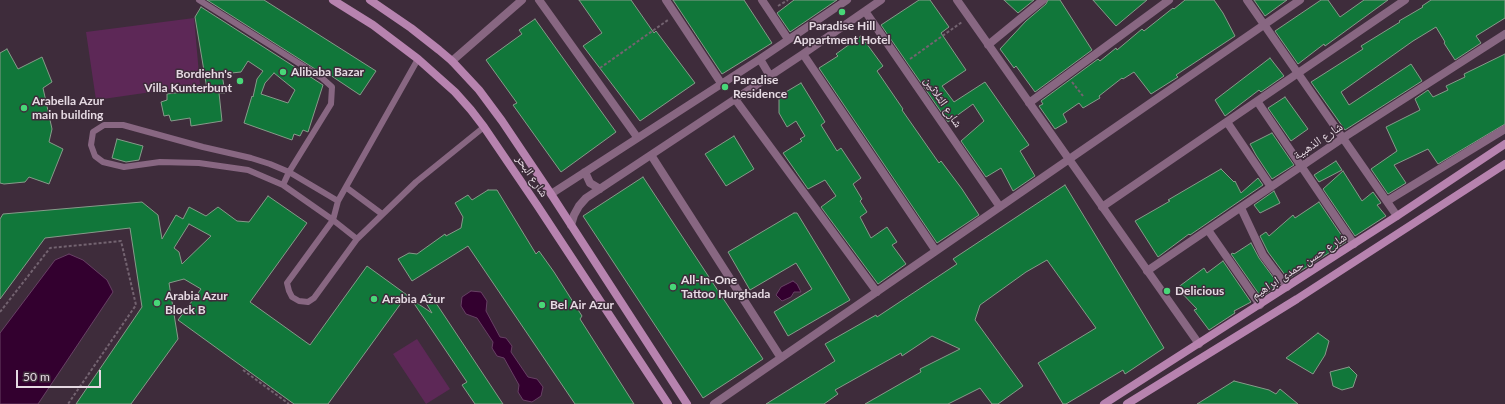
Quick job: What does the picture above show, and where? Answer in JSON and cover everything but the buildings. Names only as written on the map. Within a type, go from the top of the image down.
[{"type":"main road","name":"شارع البحر","points":[[333,0],[373,25],[418,58],[454,92],[484,127],[668,404]]},
{"type":"main road","name":"شارع البحر","points":[[370,0],[411,28],[452,61],[487,100],[572,225],[687,404]]},
{"type":"main road","name":"شارع حسن حمدى ابراهيم","points":[[1104,404],[1398,216],[1505,144]]},
{"type":"main road","name":"شارع حسن حمدى ابراهيم","points":[[1127,404],[1296,299],[1505,164]]},
{"type":"street","points":[[452,61],[522,0]]},
{"type":"street","points":[[539,0],[637,137]]},
{"type":"street","points":[[666,0],[721,83]]},
{"type":"street","points":[[762,0],[788,39]]},
{"type":"street","points":[[551,194],[637,137],[760,59],[847,0]]},
{"type":"street","points":[[572,225],[574,215],[586,198],[735,100],[881,0]]},
{"type":"street","points":[[957,0],[1199,344]]},
{"type":"street","points":[[988,45],[1043,0]]},
{"type":"street","points":[[1029,103],[1169,0]]},
{"type":"street","points":[[1247,0],[1398,216]]},
{"type":"street","points":[[714,404],[1300,0]]},
{"type":"street","points":[[1102,207],[1405,0]]},
{"type":"street","name":"شارع الثلاثين","points":[[865,11],[1000,207]]},
{"type":"street","name":"شارع الذهبية","points":[[1147,271],[1343,138],[1505,34]]},
{"type":"street","points":[[803,54],[936,251]]},
{"type":"street","points":[[760,59],[770,76]]},
{"type":"street","points":[[735,100],[876,292]]},
{"type":"street","points":[[1257,101],[1354,244]]},
{"type":"street","points":[[1227,122],[1271,187]]},
{"type":"street","points":[[1387,201],[1505,129]]},
{"type":"street","points":[[651,155],[781,358]]},
{"type":"street","points":[[585,172],[586,177],[590,182],[600,189]]},
{"type":"street","points":[[1241,208],[1263,255],[1287,287]]},
{"type":"street","points":[[1208,230],[1260,305]]},
{"type":"lane","points":[[199,0],[322,78],[332,87],[331,104],[289,172],[283,185]]},
{"type":"lane","points":[[418,58],[347,188],[338,201],[333,220],[287,283],[292,297],[299,301],[308,302],[314,298],[357,239],[435,165],[484,127]]},
{"type":"lane","points":[[338,201],[289,172],[251,158],[203,147],[123,125],[104,125],[93,132],[92,145],[95,156],[103,162],[124,167],[160,162],[199,163],[248,170],[283,185],[333,220],[357,239]]},
{"type":"lane","points":[[248,170],[251,158]]},
{"type":"lane","points":[[347,188],[382,214]]},
{"type":"path","points":[[592,74],[676,14]]},
{"type":"path","points":[[902,65],[969,17]]},
{"type":"path","points":[[1067,75],[1083,96]]},
{"type":"path","points":[[0,312],[50,248],[121,241],[136,305],[68,404]]},
{"type":"path","points":[[243,370],[289,404]]},
{"type":"shaded area","points":[[194,18],[200,85],[96,100],[86,32]]},
{"type":"shaded area","points":[[69,254],[83,260],[107,280],[113,292],[38,404],[0,404],[0,333],[55,260]]},
{"type":"shaded area","points":[[793,281],[797,284],[801,292],[794,292],[791,297],[782,301],[776,295],[781,287]]},
{"type":"shaded area","points":[[471,291],[481,292],[487,301],[486,311],[500,337],[506,338],[512,346],[511,352],[528,377],[537,379],[543,387],[541,396],[532,402],[523,400],[518,392],[519,385],[504,358],[497,356],[492,348],[493,342],[477,318],[466,314],[461,306],[462,297]]},
{"type":"shaded area","points":[[417,339],[450,389],[426,404],[393,354]]},
{"type":"place","name":"Paradise Hill Appartment Hotel","points":[[842,12]]},
{"type":"place","name":"Alibaba Bazar","points":[[283,72]]},
{"type":"place","name":"Bordiehn's Villa Kunterbunt","points":[[240,81]]},
{"type":"place","name":"Paradise Residence","points":[[725,87]]},
{"type":"place","name":"Arabella Azur main building","points":[[24,108]]},
{"type":"place","name":"All-In-One Tattoo Hurghada","points":[[673,287]]},
{"type":"place","name":"Delicious","points":[[1167,291]]},
{"type":"place","name":"Arabia Azur","points":[[374,299]]},
{"type":"place","name":"Arabia Azur Block B","points":[[157,303]]},
{"type":"place","name":"Bel Air Azur","points":[[542,305]]}]
